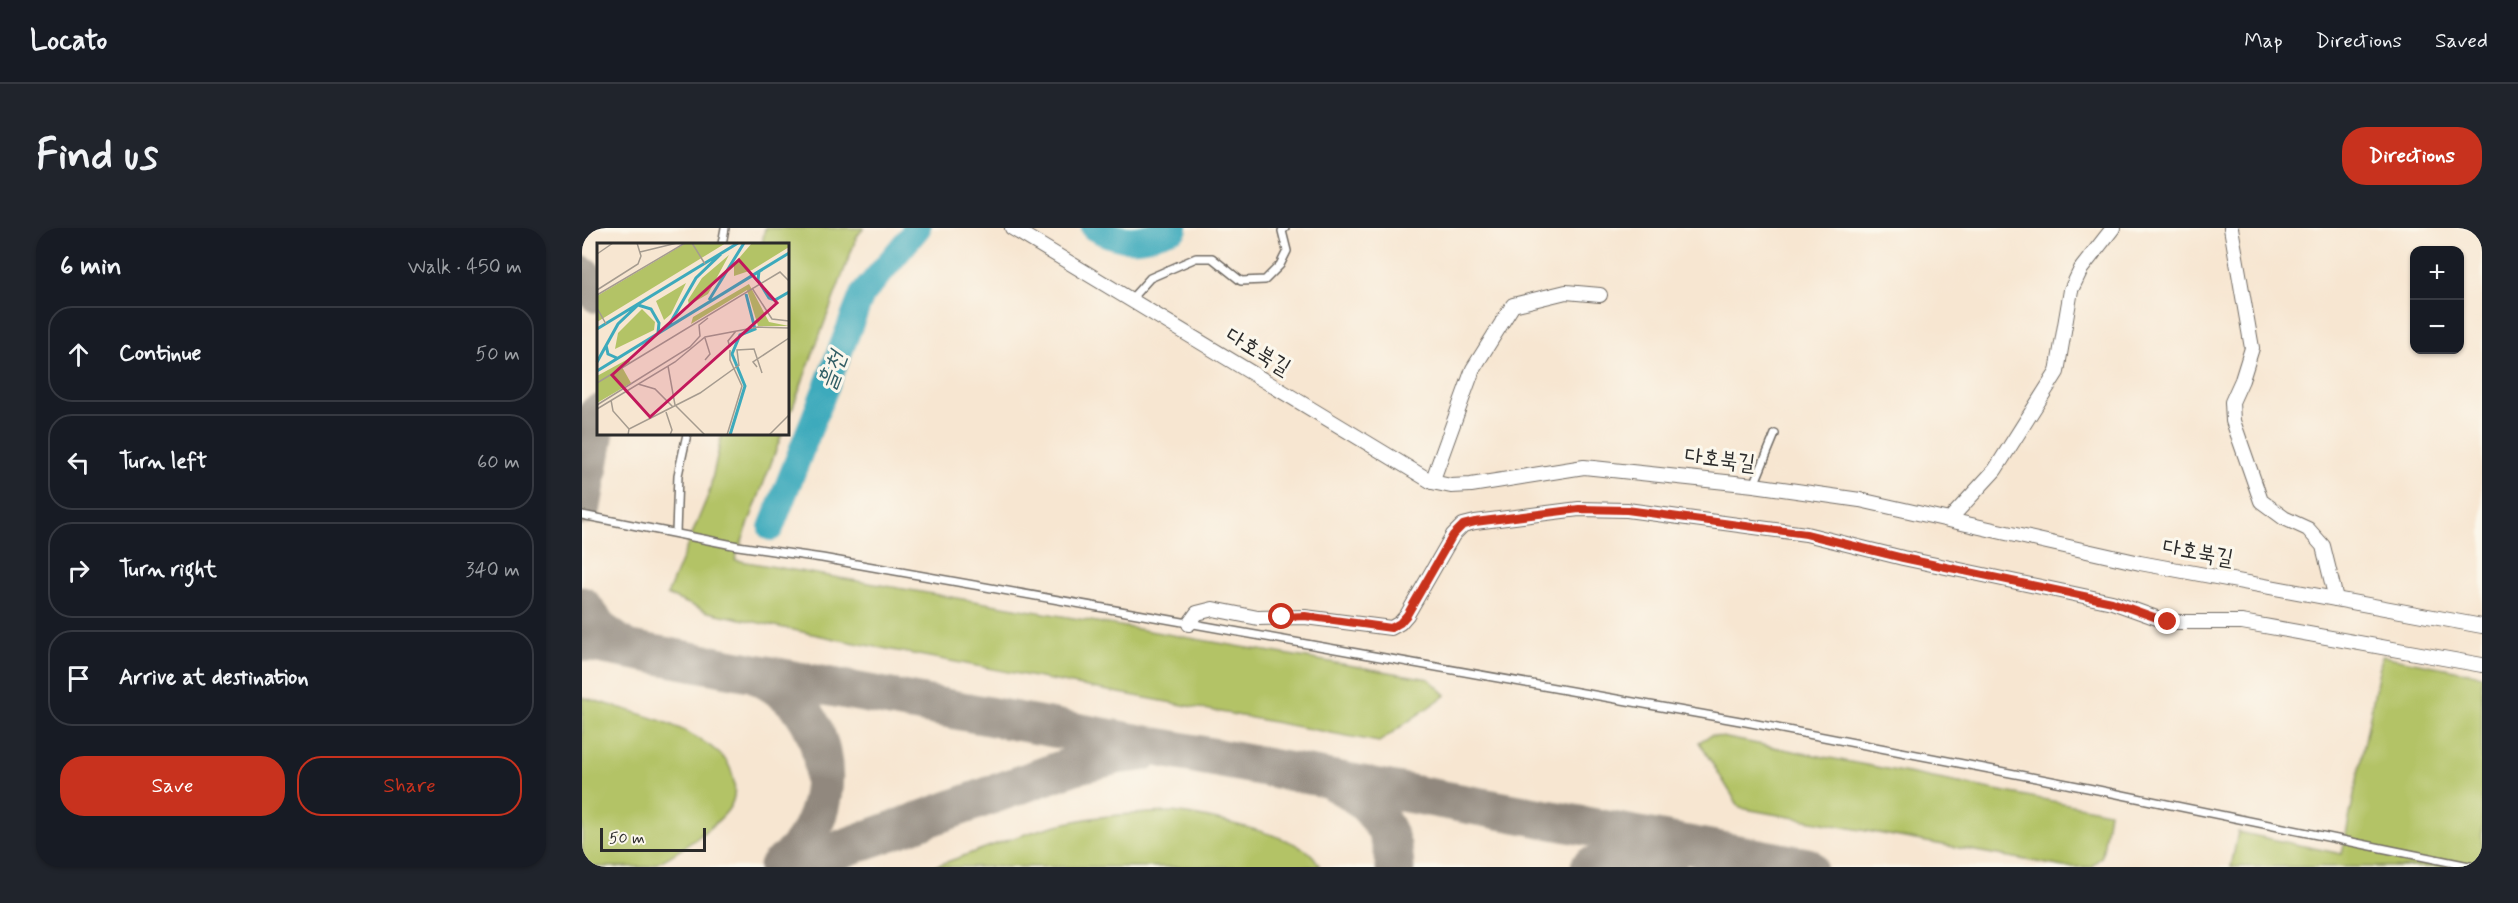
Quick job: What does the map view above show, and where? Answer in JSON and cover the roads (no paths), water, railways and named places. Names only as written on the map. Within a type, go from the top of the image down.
[{"type":"street","name":"다호북길","points":[[1012,228],[1432,482],[1451,486],[1584,467],[1754,485],[1860,500],[2140,563],[2482,626]]},
{"type":"street","points":[[1949,520],[1995,470],[2057,372],[2071,290],[2081,269],[2113,228]]},
{"type":"street","points":[[2231,228],[2252,348],[2232,402],[2233,422],[2261,501],[2284,518],[2308,529],[2323,546],[2336,599]]},
{"type":"street","points":[[1432,482],[1473,369],[1513,305],[1566,291],[1600,295]]},
{"type":"street","points":[[1189,624],[1197,613],[1214,609],[1258,618],[1305,616],[1391,628],[1407,615],[1453,535],[1463,525],[1513,516],[1579,509],[1627,510],[1806,534],[1903,558],[2112,602],[2168,622],[2241,622],[2482,665]]},
{"type":"lane","points":[[722,243],[725,228]]},
{"type":"lane","points":[[1131,299],[1150,278],[1196,258],[1212,258],[1241,281],[1265,280],[1280,265],[1287,251],[1282,231],[1285,228]]},
{"type":"lane","points":[[676,533],[678,475],[687,435]]},
{"type":"lane","points":[[1754,485],[1775,435]]},
{"type":"lane","points":[[582,515],[738,546],[822,558],[1746,722],[2098,790],[2474,867]]},
{"type":"waterway","name":"흘천","points":[[771,528],[862,295],[918,228]]},
{"type":"waterway","name":"흘천","points":[[1094,228],[1125,239],[1144,238],[1175,228]]}]
